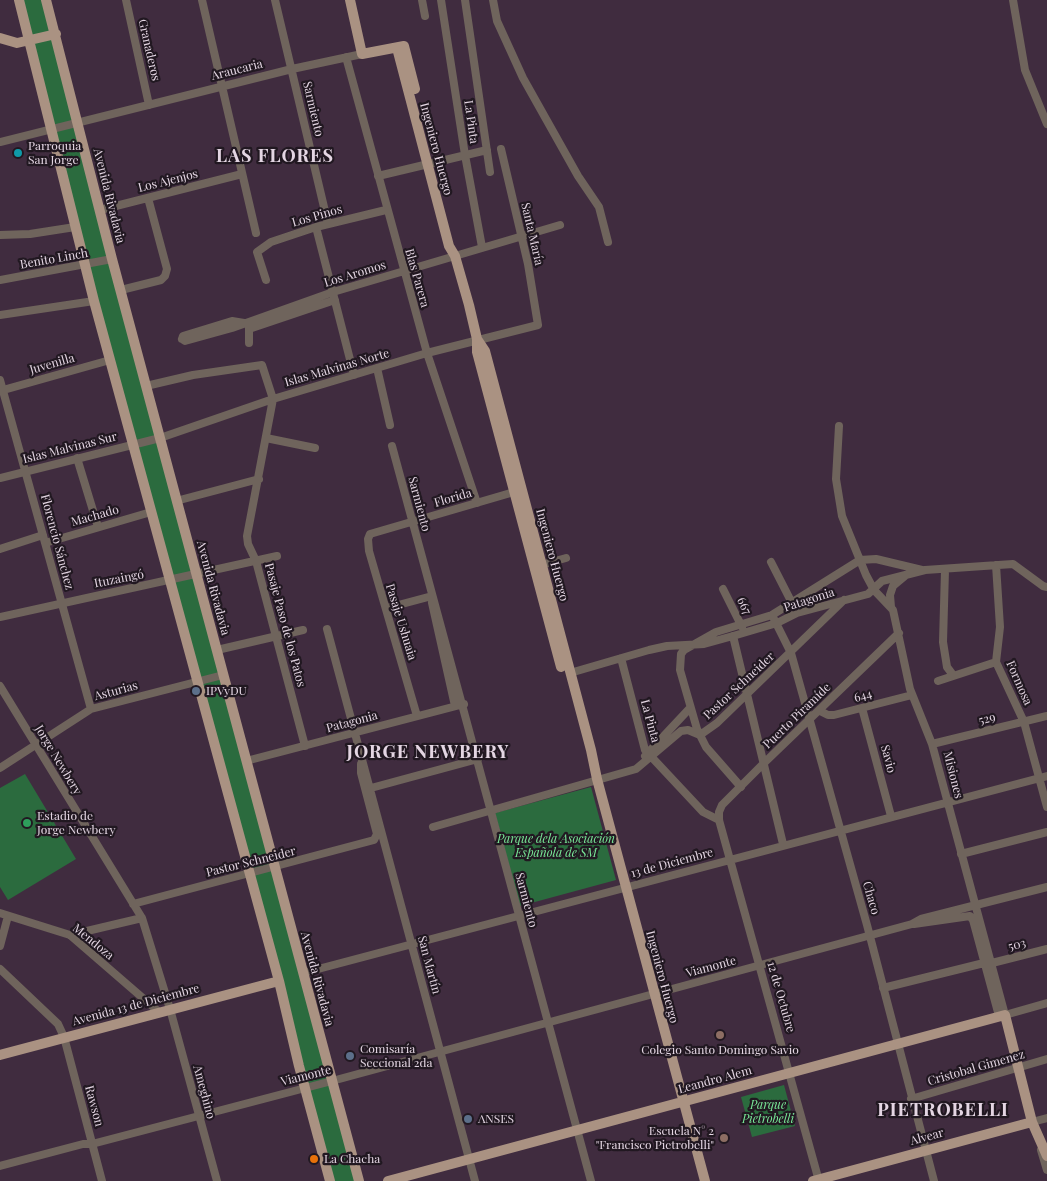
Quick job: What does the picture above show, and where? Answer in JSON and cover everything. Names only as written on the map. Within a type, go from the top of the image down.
[{"type":"main road","points":[[19,0],[94,301],[196,682],[279,981],[304,1088],[330,1181]]},
{"type":"main road","name":"Avenida Rivadavia","points":[[46,0],[120,290],[359,1181]]},
{"type":"main road","points":[[350,0],[366,54]]},
{"type":"main road","points":[[357,0],[366,54]]},
{"type":"main road","points":[[0,38],[17,43],[56,34]]},
{"type":"main road","name":"Araucaria","points":[[366,54],[400,47]]},
{"type":"main road","name":"Ingeniero Huergo","points":[[400,47],[430,163],[455,245],[455,256],[478,340],[485,351],[705,1181]]},
{"type":"main road","name":"Ingeniero Huergo","points":[[478,340],[477,352],[585,754],[597,779]]},
{"type":"main road","name":"Avenida 13 de Diciembre","points":[[0,1055],[279,981]]},
{"type":"main road","name":"Leandro Alem","points":[[388,1181],[1002,1016]]},
{"type":"main road","name":"Misiones","points":[[1002,1016],[1018,1067],[1032,1122],[1047,1156]]},
{"type":"main road","name":"Alvear","points":[[817,1180],[1032,1122]]},
{"type":"street","name":"Granaderos","points":[[126,0],[149,105]]},
{"type":"street","points":[[202,0],[256,234]]},
{"type":"street","name":"Sarmiento","points":[[275,0],[328,224]]},
{"type":"street","points":[[422,0],[425,16]]},
{"type":"street","name":"La Pinta","points":[[441,0],[465,155],[482,247]]},
{"type":"street","points":[[465,0],[490,172]]},
{"type":"street","points":[[493,0],[497,22],[523,78],[578,176],[599,207],[608,242]]},
{"type":"street","points":[[1013,0],[1025,70],[1047,124]]},
{"type":"street","name":"Araucaria","points":[[0,142],[292,69],[366,54]]},
{"type":"street","name":"Blas Parera","points":[[346,57],[386,210],[427,353],[477,503]]},
{"type":"street","name":"Santa María","points":[[501,149],[528,264],[538,325]]},
{"type":"street","points":[[378,176],[487,150]]},
{"type":"street","name":"Los Ajenjos","points":[[100,210],[242,174]]},
{"type":"street","points":[[120,290],[161,280],[165,276],[167,269],[148,198]]},
{"type":"street","name":"Los Pinos","points":[[266,280],[257,252],[275,240],[316,227],[386,210]]},
{"type":"street","name":"Los Aromos","points":[[247,324],[232,321],[183,336],[182,339],[185,341],[247,324],[403,271],[560,225]]},
{"type":"street","points":[[0,235],[30,234],[75,227]]},
{"type":"street","points":[[316,227],[354,375]]},
{"type":"street","name":"Benito Linch","points":[[0,280],[112,259]]},
{"type":"street","points":[[0,316],[94,301]]},
{"type":"street","points":[[247,324],[249,343]]},
{"type":"street","name":"Islas Malvinas Norte","points":[[145,441],[160,438],[273,398],[427,353],[538,325]]},
{"type":"street","name":"Juvenilla","points":[[2,390],[110,360]]},
{"type":"street","name":"Pasaje Paso de los Patos","points":[[146,386],[193,375],[262,365],[273,398],[247,536],[248,544],[256,561],[305,746]]},
{"type":"street","points":[[376,368],[390,425]]},
{"type":"street","name":"Florencio Sánchez","points":[[0,380],[27,470],[61,602],[92,709]]},
{"type":"street","name":"Misiones","points":[[839,426],[836,479],[839,501],[852,544],[874,590],[891,608],[899,633],[912,695],[932,744],[1002,1016]]},
{"type":"street","points":[[266,438],[315,448]]},
{"type":"street","name":"Islas Malvinas Sur","points":[[0,478],[145,441]]},
{"type":"street","name":"Sarmiento","points":[[392,446],[432,596],[439,613],[464,704],[518,916],[591,1181]]},
{"type":"street","points":[[77,458],[98,527]]},
{"type":"street","points":[[176,501],[259,479]]},
{"type":"street","name":"Florida","points":[[370,534],[514,492]]},
{"type":"street","name":"Machado","points":[[0,549],[98,527],[151,512]]},
{"type":"street","name":"Pasaje Ushuaia","points":[[370,534],[368,540],[369,551],[417,716]]},
{"type":"street","points":[[197,575],[277,556]]},
{"type":"street","points":[[542,565],[566,558]]},
{"type":"street","points":[[741,787],[706,747],[700,735],[690,708],[680,661],[681,654],[690,645],[716,632],[772,615],[860,560],[876,559],[924,570]]},
{"type":"street","points":[[770,562],[796,614]]},
{"type":"street","name":"Patagonia","points":[[570,673],[667,646],[704,644],[745,633],[777,623],[796,614],[868,594],[882,581],[924,570],[996,565],[1018,566],[1043,586],[1047,587]]},
{"type":"street","name":"Formosa","points":[[996,565],[1000,627],[996,662],[1024,722],[1043,777],[1047,807]]},
{"type":"street","points":[[945,570],[943,642],[947,667],[953,675]]},
{"type":"street","points":[[891,608],[890,595],[893,586],[908,574]]},
{"type":"street","name":"Ituzaingó","points":[[0,616],[197,575]]},
{"type":"street","name":"667","points":[[723,589],[745,633]]},
{"type":"street","points":[[387,608],[432,596]]},
{"type":"street","name":"Sarmiento","points":[[432,596],[433,616],[455,706]]},
{"type":"street","name":"Pastor Schneider","points":[[649,755],[681,732],[688,730],[700,735],[717,723],[844,600]]},
{"type":"street","name":"Chaco","points":[[772,615],[791,653],[810,719],[870,935],[911,1099],[934,1181]]},
{"type":"street","name":"San Martín","points":[[327,629],[475,1181]]},
{"type":"street","points":[[217,650],[303,630]]},
{"type":"street","name":"Puerto Piramíde","points":[[719,820],[722,805],[899,633]]},
{"type":"street","points":[[733,636],[783,844]]},
{"type":"street","name":"La Pinta","points":[[621,658],[649,755],[703,812],[719,820]]},
{"type":"street","points":[[938,681],[996,662]]},
{"type":"street","name":"Asturias","points":[[0,768],[92,709],[223,676]]},
{"type":"street","name":"Jorge Newbery","points":[[0,686],[142,918],[170,1009]]},
{"type":"street","name":"644","points":[[820,711],[828,716],[834,716],[912,695]]},
{"type":"street","name":"Patagonia","points":[[246,761],[464,704]]},
{"type":"street","name":"Pastor Schneider","points":[[433,827],[640,767],[690,708]]},
{"type":"street","name":"Savio","points":[[862,708],[891,816]]},
{"type":"street","name":"529","points":[[932,744],[1047,716]]},
{"type":"street","name":"San Martín","points":[[360,756],[361,773],[377,834],[374,840]]},
{"type":"street","points":[[371,788],[478,759]]},
{"type":"street","name":"13 de Diciembre","points":[[303,973],[783,844],[1043,777]]},
{"type":"street","name":"12 de Octubre","points":[[719,820],[791,1073],[817,1180]]},
{"type":"street","points":[[961,854],[1047,832]]},
{"type":"street","name":"Pastor Schneider","points":[[134,904],[374,840]]},
{"type":"street","points":[[870,935],[912,924],[921,919],[1047,887]]},
{"type":"street","name":"Mendoza","points":[[0,913],[70,935],[158,1012]]},
{"type":"street","name":"Misiones","points":[[912,924],[923,925],[965,915],[970,916],[988,963]]},
{"type":"street","points":[[0,946],[8,916]]},
{"type":"street","points":[[70,935],[142,918]]},
{"type":"street","name":"Viamonte","points":[[0,1166],[83,1144],[92,1144],[332,1081],[870,935]]},
{"type":"street","name":"503","points":[[883,988],[1047,949]]},
{"type":"street","name":"Rawson","points":[[0,969],[58,1024],[64,1037],[102,1181]]},
{"type":"street","name":"Leandro Alem","points":[[1002,1016],[1047,1003]]},
{"type":"street","name":"Ameghino","points":[[170,1009],[217,1181]]},
{"type":"street","name":"Cristobal Gimenez","points":[[911,1099],[1047,1060]]},
{"type":"street","name":"Alvear","points":[[1032,1122],[1047,1118]]},
{"type":"street","name":"Misiones","points":[[1038,1139],[1047,1170]]},
{"type":"green space","points":[[19,0],[46,0],[359,1181],[330,1181]]},
{"type":"green space","name":"Estadio de Jorge Newbery","points":[[25,774],[76,859],[8,900],[0,887],[0,788]]},
{"type":"green space","name":"Parque dela Asociación Española de SM","points":[[591,787],[616,880],[520,906],[495,813]]},
{"type":"green space","name":"Parque Pietrobelli","points":[[784,1085],[795,1126],[752,1137],[741,1097]]},
{"type":"place","name":"Parroquia San Jorge","points":[[18,153]]},
{"type":"place","name":"IPVyDU","points":[[196,691]]},
{"type":"place","name":"Estadio de Jorge Newbery","points":[[27,823]]},
{"type":"place","name":"Colegio Santo Domingo Savio","points":[[720,1035]]},
{"type":"place","name":"Comisaría Seccional 2da","points":[[350,1056]]},
{"type":"place","name":"ANSES","points":[[468,1119]]},
{"type":"place","name":"Escuela N° 2 \"Francisco Pietrobelli\"","points":[[724,1138]]},
{"type":"place","name":"La Chacha","points":[[314,1159]]},
{"type":"district","name":"LAS FLORES","points":[[275,156]]},
{"type":"district","name":"JORGE NEWBERY","points":[[428,752]]},
{"type":"district","name":"PIETROBELLI","points":[[943,1110]]}]
